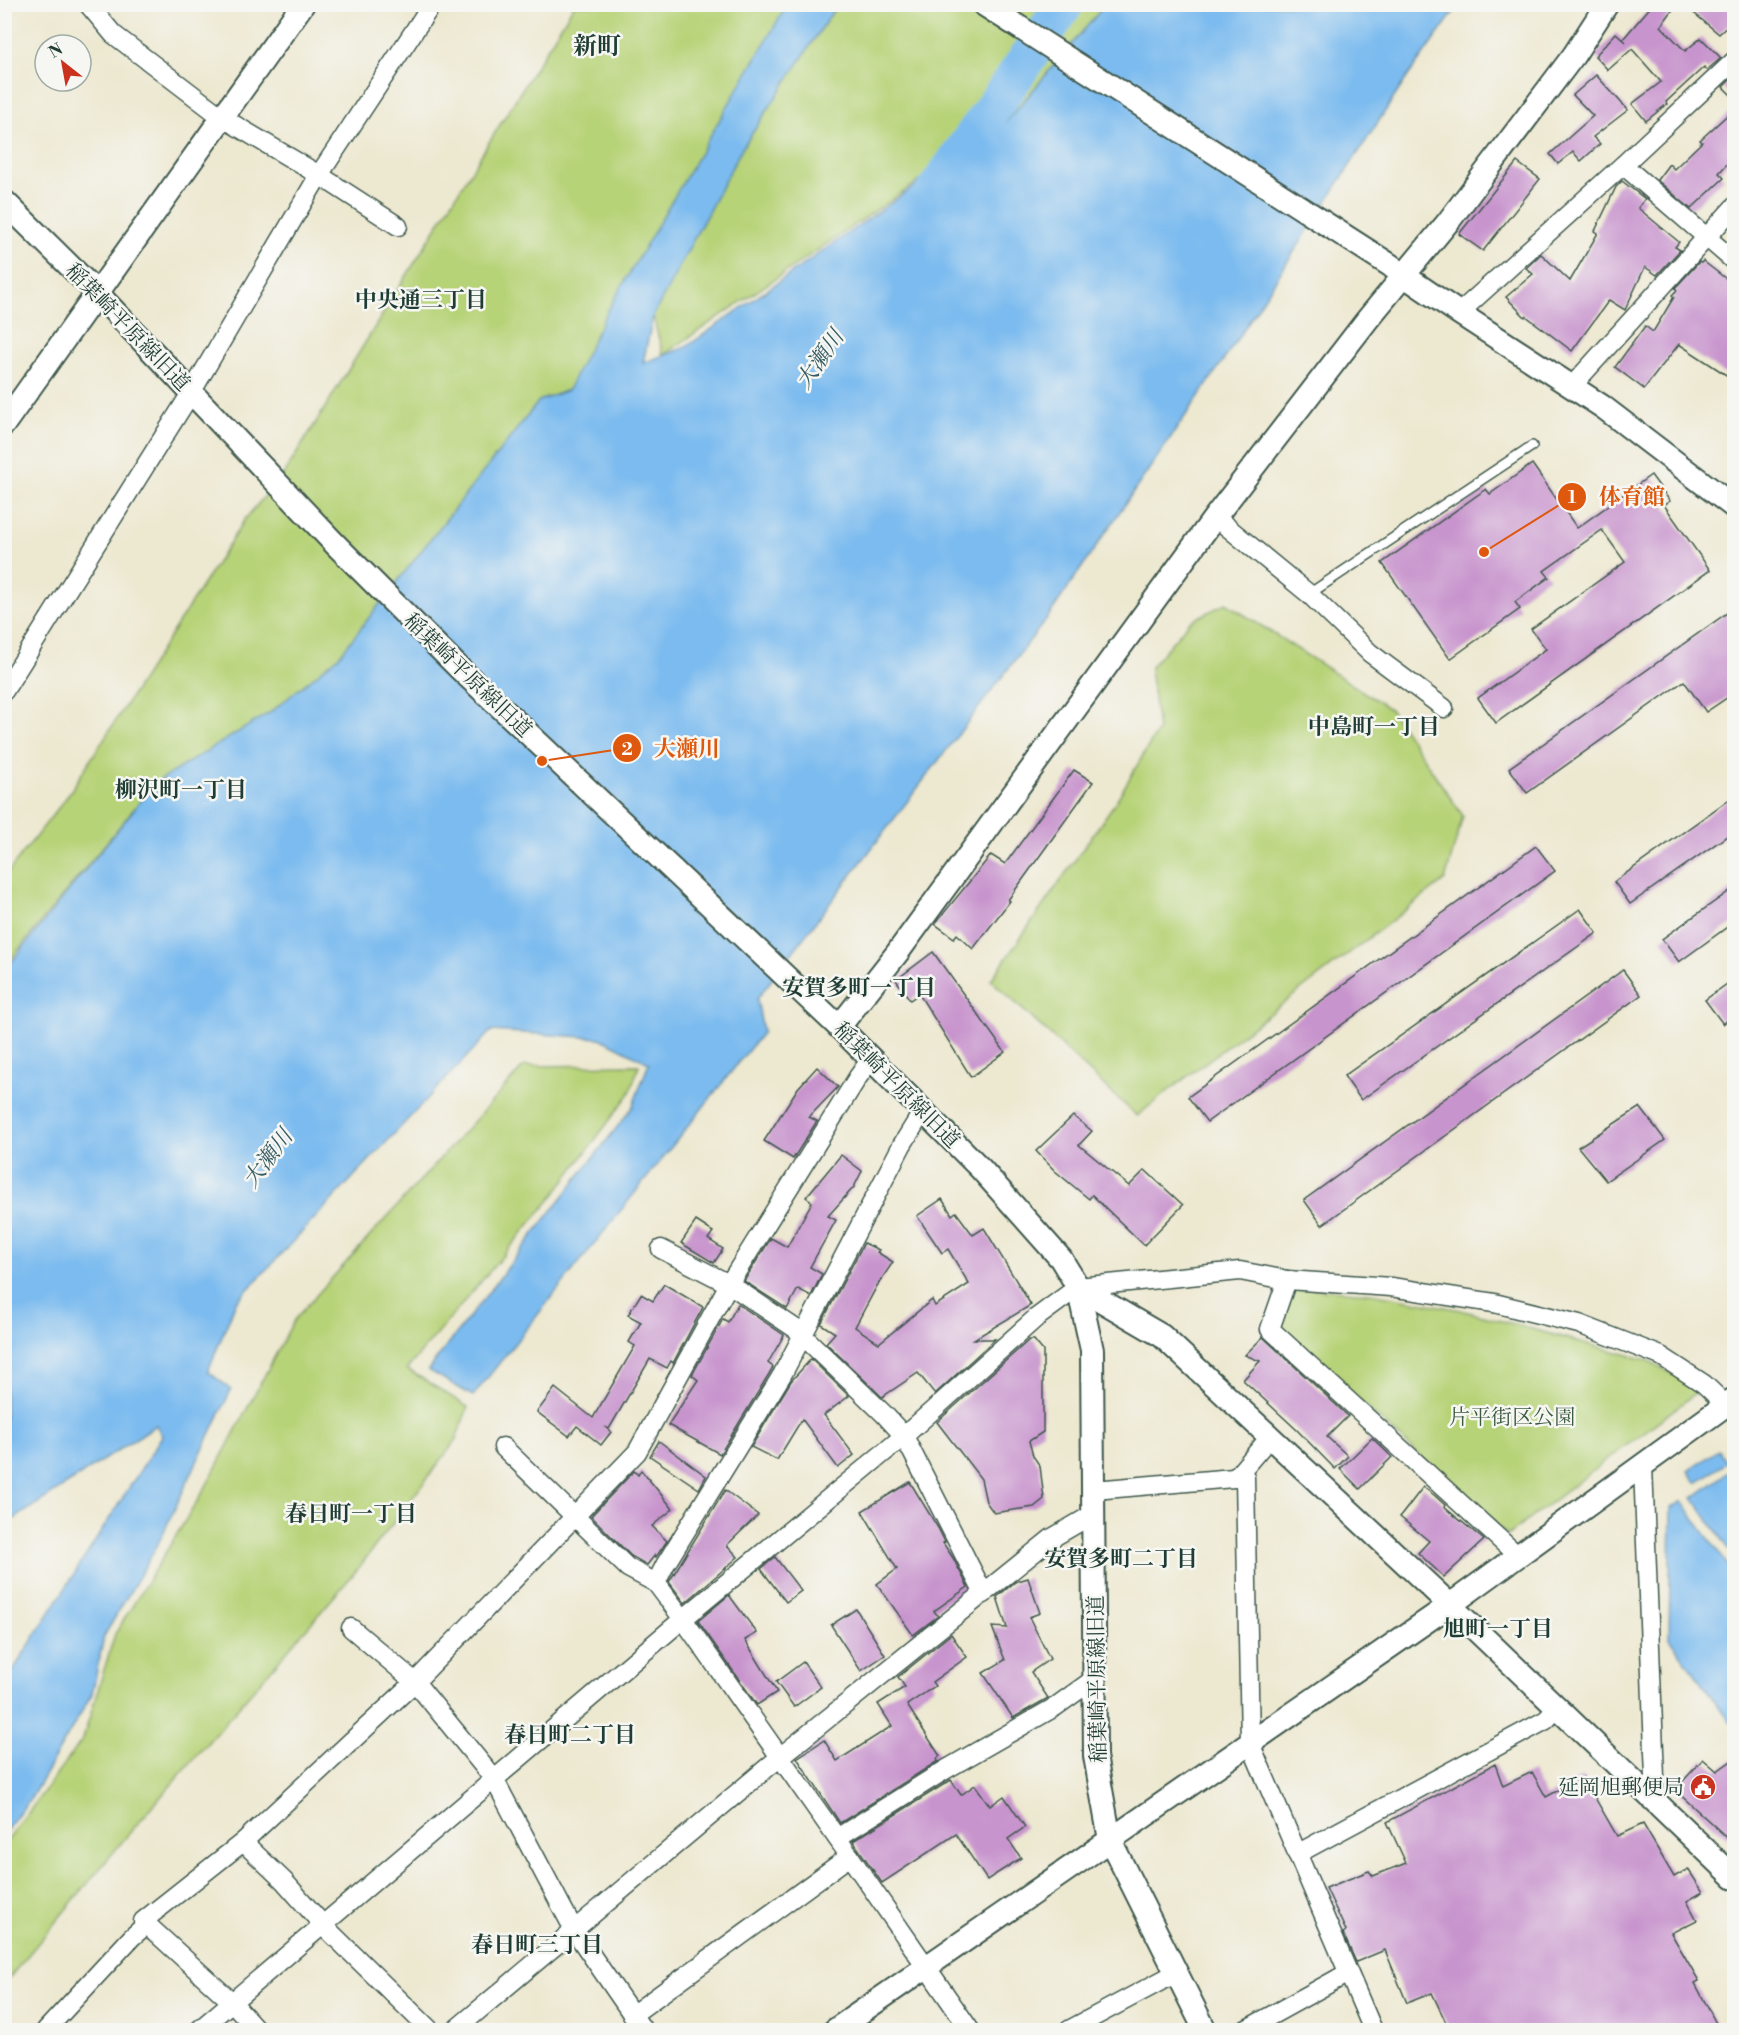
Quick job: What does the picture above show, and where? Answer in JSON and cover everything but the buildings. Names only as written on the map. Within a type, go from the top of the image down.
[{"type":"street","points":[[88,4],[113,34],[223,118],[319,175],[398,226]]},
{"type":"street","points":[[4,424],[303,4]]},
{"type":"street","points":[[4,691],[191,393],[319,175],[432,4]]},
{"type":"street","points":[[983,4],[1396,270],[1603,407],[1734,507]]},
{"type":"street","points":[[839,1027],[912,933],[1396,270],[1448,222],[1574,55],[1607,4]]},
{"type":"street","points":[[1459,313],[1734,61]]},
{"type":"street","points":[[1623,165],[1734,261]]},
{"type":"street","name":"稲葉崎平原線旧道","points":[[4,201],[98,294],[242,447],[459,668],[872,1059],[981,1169],[1061,1259],[1078,1287],[1092,1350],[1095,1756],[1110,1840],[1205,2031]]},
{"type":"street","points":[[1572,387],[1734,207]]},
{"type":"street","points":[[1215,517],[1309,594],[1370,653],[1444,708]]},
{"type":"street","points":[[257,2031],[233,2004],[143,1922],[243,1842],[415,1682],[637,1452],[729,1284],[858,1077],[872,1059]]},
{"type":"street","points":[[656,1583],[782,1376],[902,1145],[923,1111]]},
{"type":"street","points":[[661,1249],[729,1284],[803,1335],[884,1414],[904,1436],[984,1594]]},
{"type":"street","points":[[199,2031],[683,1619],[904,1436],[1036,1318],[1078,1287],[1240,1271],[1287,1280],[1391,1287],[1494,1303],[1579,1324],[1661,1356],[1730,1402],[1450,1605],[835,2031]]},
{"type":"street","points":[[1287,1280],[1270,1329],[1518,1556]]},
{"type":"street","points":[[1078,1287],[1162,1336],[1450,1605],[1734,1877]]},
{"type":"street","points":[[1236,1477],[1270,1437]]},
{"type":"street","points":[[503,1447],[628,1568],[656,1583],[837,1838],[970,2031]]},
{"type":"street","points":[[1643,1466],[1656,1803]]},
{"type":"street","points":[[1094,1490],[1245,1477],[1251,1743],[1373,2031]]},
{"type":"street","points":[[455,2031],[780,1757],[1052,1538],[1095,1513]]},
{"type":"street","points":[[351,1628],[415,1682],[494,1779],[574,1930],[643,2031]]},
{"type":"street","points":[[837,1838],[945,1770],[1055,1707],[1094,1679]]},
{"type":"street","points":[[1297,1854],[1546,1720],[1557,1708]]},
{"type":"street","points":[[243,1842],[430,2031]]},
{"type":"street","points":[[632,2015],[849,1856]]},
{"type":"street","points":[[46,2031],[132,1936],[147,1924]]},
{"type":"street","points":[[1069,2031],[1176,1973]]},
{"type":"street","points":[[1245,2031],[1348,1973]]},
{"type":"lane","points":[[1309,594],[1532,446]]},
{"type":"green space","points":[[574,5],[788,5],[568,390],[539,401],[339,656],[271,712],[155,783],[5,966],[5,876],[66,798],[245,519],[284,474]]},
{"type":"green space","points":[[837,5],[1105,5],[1006,122],[663,355],[653,316],[741,150]]},
{"type":"green space","points":[[1226,603],[1390,709],[1463,816],[1445,880],[1137,1116],[991,980],[1115,803],[1158,730],[1150,668],[1189,622]]},
{"type":"green space","points":[[639,1065],[630,1093],[551,1199],[407,1369],[468,1407],[455,1442],[357,1570],[127,1836],[5,1983],[5,1844],[83,1739],[115,1634],[203,1492],[294,1320],[524,1066]]},
{"type":"green space","name":"片平街区公園","points":[[1289,1287],[1371,1293],[1461,1310],[1647,1360],[1701,1389],[1508,1535],[1275,1325]]},
{"type":"water","points":[[787,5],[837,5],[741,150],[653,316],[643,363],[686,347],[1006,122],[1105,5],[1459,5],[1406,79],[1227,355],[1050,614],[757,999],[763,1032],[473,1396],[428,1370],[632,1108],[649,1063],[600,1038],[491,1031],[236,1302],[208,1371],[231,1390],[157,1546],[104,1636],[92,1694],[31,1798],[5,1832],[5,1683],[162,1436],[156,1425],[5,1525],[5,970],[155,783],[271,712],[339,656],[539,401],[568,390],[609,308]]},
{"type":"water","points":[[1718,1450],[1727,1462],[1696,1483],[1688,1471]]},
{"type":"water","points":[[1734,1468],[1734,1556],[1693,1498]]},
{"type":"water","points":[[1682,1501],[1734,1574],[1734,1727],[1669,1638],[1671,1508]]},
{"type":"waterway","name":"大瀬川","points":[[933,194],[1065,4]]},
{"type":"place","name":"体育館","points":[[1484,552]]},
{"type":"place","name":"大瀬川","points":[[542,761]]},
{"type":"place","name":"延岡旭郵便局","points":[[1703,1787]]},
{"type":"district","name":"新町","points":[[597,46]]},
{"type":"district","name":"中央通三丁目","points":[[421,299]]},
{"type":"district","name":"中島町一丁目","points":[[1374,726]]},
{"type":"district","name":"柳沢町一丁目","points":[[181,789]]},
{"type":"district","name":"安賀多町一丁目","points":[[859,987]]},
{"type":"district","name":"春日町一丁目","points":[[351,1513]]},
{"type":"district","name":"安賀多町二丁目","points":[[1121,1558]]},
{"type":"district","name":"旭町一丁目","points":[[1498,1628]]},
{"type":"district","name":"春日町二丁目","points":[[570,1734]]},
{"type":"district","name":"春日町三丁目","points":[[537,1944]]}]
